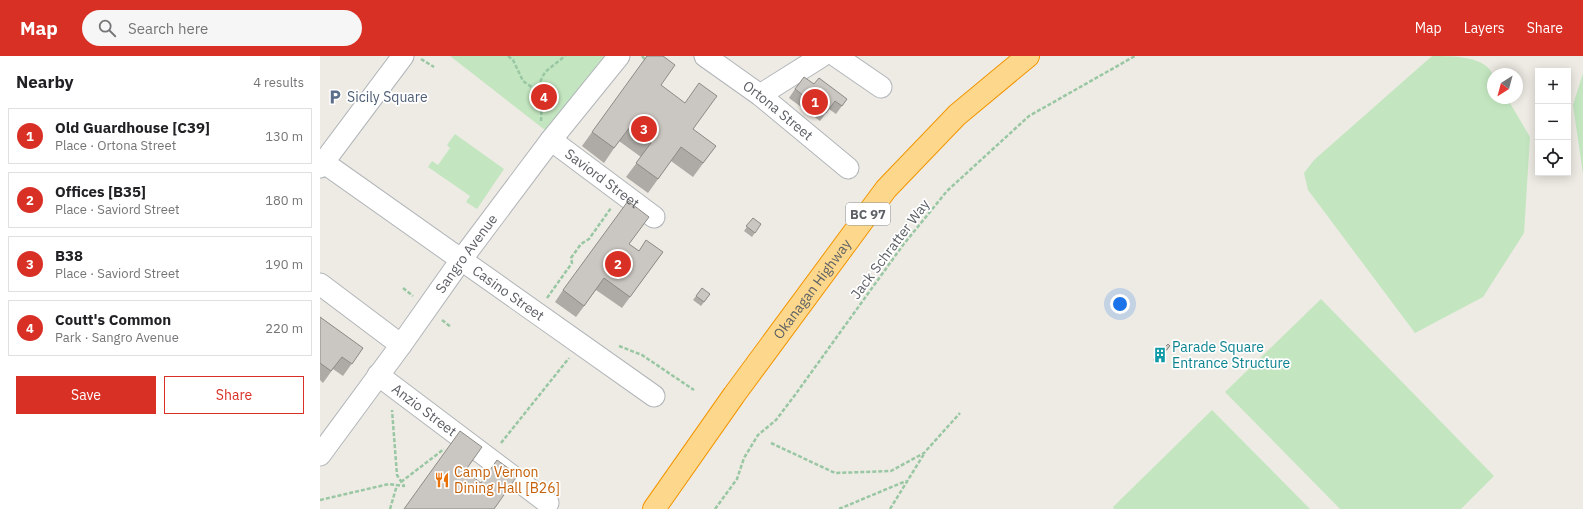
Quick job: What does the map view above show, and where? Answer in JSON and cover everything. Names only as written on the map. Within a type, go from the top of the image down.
[{"type":"highway","name":"Okanagan Highway","points":[[654,509],[734,395],[886,189],[957,115],[1028,56]]},
{"type":"street","points":[[322,164],[403,56]]},
{"type":"street","name":"Sangro Avenue","points":[[320,455],[384,380],[401,345],[460,260],[552,138],[619,56]]},
{"type":"street","name":"Ortona Street","points":[[705,56],[760,95],[848,168]]},
{"type":"street","points":[[760,95],[822,56]]},
{"type":"street","points":[[836,56],[881,87]]},
{"type":"street","name":"Saviord Street","points":[[552,138],[654,217]]},
{"type":"street","name":"Casino Street","points":[[322,164],[654,396]]},
{"type":"street","points":[[320,284],[401,345]]},
{"type":"street","name":"Anzio Street","points":[[384,380],[548,503]]},
{"type":"path","points":[[416,56],[434,67]]},
{"type":"path","points":[[508,56],[513,60],[523,81],[536,90],[542,100],[542,130],[552,138]]},
{"type":"path","points":[[536,90],[545,72],[565,56]]},
{"type":"path","points":[[642,56],[650,64]]},
{"type":"path","name":"Jack Schratter Way","points":[[715,509],[737,479],[744,458],[758,435],[781,413],[903,245],[947,191],[1030,116],[1135,56]]},
{"type":"path","points":[[536,313],[572,263],[571,258],[580,244],[589,239],[622,193]]},
{"type":"path","points":[[489,458],[580,344]]},
{"type":"path","points":[[616,344],[642,355],[694,390]]},
{"type":"path","points":[[320,500],[389,484],[404,486],[397,475],[384,380]]},
{"type":"path","points":[[890,509],[924,453],[960,413]]},
{"type":"path","points":[[402,482],[461,437]]},
{"type":"path","points":[[771,442],[835,473],[891,471],[924,453]]},
{"type":"path","points":[[839,509],[906,481]]},
{"type":"path","points":[[390,509],[397,485]]},
{"type":"green space","points":[[450,56],[616,56],[554,137]]},
{"type":"green space","points":[[1432,56],[1468,58],[1477,61],[1489,68],[1487,68],[1487,104],[1511,104],[1530,137],[1524,233],[1483,297],[1415,333],[1308,190],[1304,173],[1314,160]]},
{"type":"green space","points":[[1583,73],[1583,174],[1573,105]]},
{"type":"green space","points":[[455,134],[504,169],[477,209],[466,202],[470,196],[428,167],[432,161],[438,165],[450,148],[447,145]]},
{"type":"green space","points":[[1321,299],[1494,476],[1461,509],[1340,509],[1225,392]]},
{"type":"green space","points":[[1212,410],[1310,509],[1114,509],[1113,507]]},
{"type":"building","points":[[647,56],[663,56],[675,65],[661,85],[685,103],[699,83],[717,96],[693,129],[716,146],[703,163],[681,147],[658,179],[636,163],[651,143],[630,127],[614,148],[592,132]]},
{"type":"building","points":[[804,77],[814,84],[819,78],[847,99],[842,106],[835,101],[826,113],[795,89]]},
{"type":"building","points":[[628,201],[649,217],[629,244],[639,251],[646,240],[663,252],[630,297],[604,278],[584,306],[563,290]]},
{"type":"building","points":[[753,218],[761,224],[755,233],[746,226]]},
{"type":"building","points":[[702,288],[710,294],[704,302],[696,296]]},
{"type":"building","points":[[320,317],[363,348],[352,364],[342,357],[331,371],[320,363]]},
{"type":"building","points":[[1168,344],[1170,346],[1158,358],[1156,356]]},
{"type":"building","name":"Camp Vernon Dining Hall [B26]","points":[[460,431],[482,447],[465,471],[481,483],[497,460],[518,475],[494,509],[404,509]]},
{"type":"place","name":"Sicily Square","points":[[335,97]]},
{"type":"place","name":"Coutt's Common","points":[[544,97]]},
{"type":"place","name":"Old Guardhouse [C39]","points":[[815,102]]},
{"type":"place","name":"B38","points":[[644,129]]},
{"type":"place","name":"Offices [B35]","points":[[618,264]]},
{"type":"place","name":"Parade Square Entrance Structure","points":[[1160,355]]},
{"type":"place","name":"Camp Vernon Dining Hall [B26]","points":[[442,480]]}]
